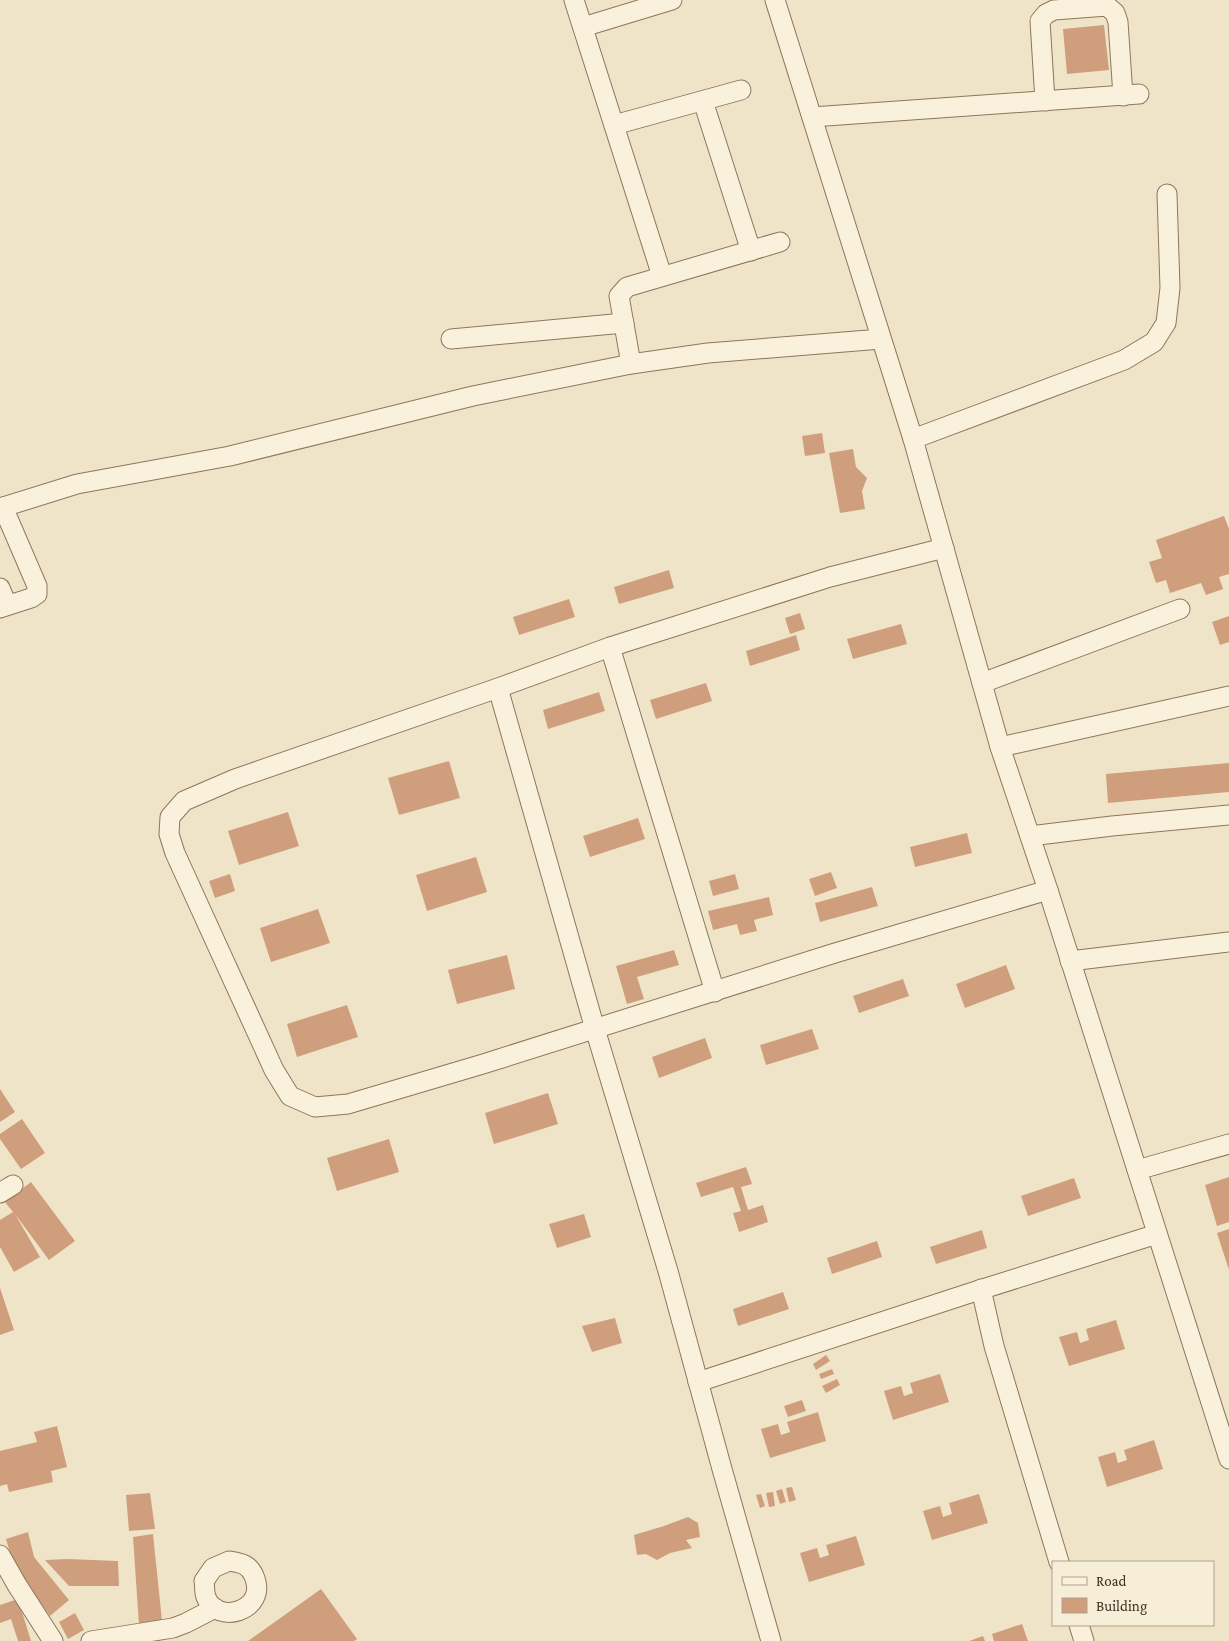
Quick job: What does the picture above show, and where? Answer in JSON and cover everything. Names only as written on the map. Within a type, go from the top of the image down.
[{"type":"street","points":[[574,0],[662,276]]},
{"type":"street","points":[[583,27],[672,0]]},
{"type":"street","points":[[775,0],[913,439],[1000,748],[1048,890],[1229,1459]]},
{"type":"street","points":[[812,117],[1045,101],[1131,95],[1118,22],[1115,13],[1107,6],[1054,10],[1046,14],[1040,22],[1045,101]]},
{"type":"street","points":[[614,125],[741,90]]},
{"type":"street","points":[[703,101],[751,251]]},
{"type":"street","points":[[913,439],[1124,360],[1154,342],[1166,323],[1170,288],[1167,194]]},
{"type":"street","points":[[631,364],[619,296],[622,291],[627,287],[662,276],[780,242]]},
{"type":"street","points":[[451,339],[624,323]]},
{"type":"street","points":[[2,600],[31,598],[37,594],[36,586],[1,507],[77,484],[230,456],[473,396],[631,364],[708,354],[881,339]]},
{"type":"street","points":[[944,548],[830,577],[610,647],[235,779],[184,801],[170,816],[169,834],[175,853],[274,1070],[290,1096],[314,1107],[348,1104],[595,1030],[835,953],[1048,890]]},
{"type":"street","points":[[982,683],[1180,609]]},
{"type":"street","points":[[610,647],[715,992]]},
{"type":"street","points":[[498,688],[595,1030],[668,1271],[750,1570],[772,1641]]},
{"type":"street","points":[[1000,748],[1229,696]]},
{"type":"street","points":[[1030,836],[1229,815]]},
{"type":"street","points":[[1070,961],[1229,942]]},
{"type":"street","points":[[1137,1170],[1229,1144]]},
{"type":"street","points":[[698,1382],[981,1289],[1157,1234]]},
{"type":"street","points":[[981,1289],[994,1346],[1059,1561]]},
{"type":"street","points":[[0,1555],[53,1641]]},
{"type":"street","points":[[91,1641],[173,1628],[215,1608]]},
{"type":"street","points":[[1079,1626],[1084,1641]]},
{"type":"building","points":[[1104,25],[1109,70],[1067,74],[1063,29]]},
{"type":"building","points":[[822,433],[825,453],[805,456],[802,436]]},
{"type":"building","points":[[853,449],[856,467],[867,478],[862,491],[865,509],[840,513],[829,453]]},
{"type":"building","points":[[1224,516],[1229,529],[1229,574],[1219,577],[1223,589],[1206,595],[1201,583],[1170,593],[1166,580],[1156,583],[1149,562],[1162,558],[1156,540]]},
{"type":"building","points":[[669,570],[674,588],[619,604],[614,587]]},
{"type":"building","points":[[569,599],[575,617],[519,635],[513,617]]},
{"type":"building","points":[[800,613],[805,629],[790,634],[785,618]]},
{"type":"building","points":[[1229,616],[1229,642],[1220,645],[1212,622]]},
{"type":"building","points":[[901,624],[907,644],[853,659],[847,639]]},
{"type":"building","points":[[796,635],[800,650],[750,666],[746,651]]},
{"type":"building","points":[[706,683],[712,701],[656,719],[650,700]]},
{"type":"building","points":[[599,692],[605,711],[548,729],[543,710]]},
{"type":"building","points":[[449,761],[460,798],[399,815],[388,778]]},
{"type":"building","points":[[1229,763],[1229,792],[1108,803],[1106,774]]},
{"type":"building","points":[[288,812],[299,846],[239,865],[228,831]]},
{"type":"building","points":[[638,818],[645,839],[590,857],[583,836]]},
{"type":"building","points":[[967,833],[972,853],[915,867],[910,847]]},
{"type":"building","points":[[476,857],[487,892],[427,911],[416,875]]},
{"type":"building","points":[[831,872],[837,888],[815,896],[809,879]]},
{"type":"building","points":[[230,874],[235,891],[215,898],[209,881]]},
{"type":"building","points":[[735,874],[739,889],[713,896],[709,881]]},
{"type":"building","points":[[872,887],[878,906],[820,922],[815,903]]},
{"type":"building","points":[[769,897],[773,915],[754,920],[757,931],[740,935],[737,924],[713,930],[708,911]]},
{"type":"building","points":[[318,909],[330,943],[271,962],[260,928]]},
{"type":"building","points":[[674,950],[679,965],[637,977],[644,999],[627,1004],[616,966]]},
{"type":"building","points":[[507,955],[515,989],[457,1004],[448,970]]},
{"type":"building","points":[[1006,965],[1015,989],[965,1008],[956,984]]},
{"type":"building","points":[[903,979],[909,996],[859,1013],[853,996]]},
{"type":"building","points":[[347,1005],[358,1037],[297,1057],[287,1024]]},
{"type":"building","points":[[812,1029],[819,1049],[766,1065],[760,1045]]},
{"type":"building","points":[[705,1038],[712,1058],[659,1078],[652,1057]]},
{"type":"building","points":[[0,1089],[15,1112],[0,1122]]},
{"type":"building","points":[[548,1093],[558,1124],[494,1144],[485,1113]]},
{"type":"building","points":[[22,1119],[45,1153],[21,1169],[0,1139],[0,1134]]},
{"type":"building","points":[[389,1139],[399,1172],[337,1191],[327,1158]]},
{"type":"building","points":[[746,1167],[752,1184],[741,1187],[748,1210],[763,1205],[768,1222],[739,1232],[733,1213],[741,1211],[733,1187],[701,1197],[696,1183]]},
{"type":"building","points":[[1229,1177],[1229,1222],[1217,1226],[1205,1185]]},
{"type":"building","points":[[1074,1178],[1081,1198],[1028,1216],[1021,1196]]},
{"type":"building","points":[[31,1182],[75,1241],[49,1260],[15,1214],[40,1257],[14,1272],[0,1247],[0,1220],[13,1212],[5,1202]]},
{"type":"building","points":[[584,1214],[591,1237],[557,1248],[549,1224]]},
{"type":"building","points":[[1229,1229],[1229,1270],[1217,1233]]},
{"type":"building","points":[[982,1230],[987,1248],[936,1264],[930,1247]]},
{"type":"building","points":[[877,1241],[882,1257],[832,1274],[827,1258]]},
{"type":"building","points":[[0,1288],[14,1330],[0,1335]]},
{"type":"building","points":[[783,1292],[789,1309],[738,1326],[733,1309]]},
{"type":"building","points":[[615,1318],[622,1343],[592,1352],[582,1326]]},
{"type":"building","points":[[1116,1320],[1125,1349],[1069,1366],[1059,1337],[1077,1332],[1080,1343],[1089,1340],[1086,1329]]},
{"type":"building","points":[[826,1355],[830,1361],[816,1370],[813,1364]]},
{"type":"building","points":[[832,1369],[834,1374],[821,1379],[819,1374]]},
{"type":"building","points":[[940,1374],[949,1402],[893,1420],[884,1391],[901,1386],[904,1396],[913,1393],[910,1383]]},
{"type":"building","points":[[837,1379],[840,1385],[826,1393],[822,1386]]},
{"type":"building","points":[[802,1400],[806,1411],[788,1417],[784,1406]]},
{"type":"building","points":[[818,1412],[826,1441],[770,1458],[761,1429],[778,1424],[781,1435],[790,1432],[787,1422]]},
{"type":"building","points":[[57,1426],[67,1467],[51,1471],[53,1482],[9,1492],[7,1484],[0,1486],[0,1451],[37,1442],[34,1432]]},
{"type":"building","points":[[1154,1440],[1163,1469],[1107,1487],[1098,1457],[1115,1452],[1118,1463],[1127,1460],[1124,1450]]},
{"type":"building","points":[[792,1487],[796,1500],[789,1502],[786,1488]]},
{"type":"building","points":[[782,1489],[786,1502],[780,1504],[776,1491]]},
{"type":"building","points":[[773,1492],[775,1506],[769,1507],[766,1493]]},
{"type":"building","points":[[150,1493],[155,1529],[129,1531],[126,1495]]},
{"type":"building","points":[[761,1494],[765,1506],[760,1508],[756,1495]]},
{"type":"building","points":[[979,1494],[988,1523],[932,1540],[923,1511],[940,1506],[943,1517],[952,1514],[949,1503]]},
{"type":"building","points":[[688,1517],[698,1523],[700,1537],[686,1540],[692,1548],[670,1553],[657,1560],[646,1554],[637,1555],[634,1535]]},
{"type":"building","points":[[28,1532],[34,1557],[69,1600],[50,1616],[14,1567],[6,1539]]},
{"type":"building","points":[[153,1534],[162,1621],[139,1625],[133,1537]]},
{"type":"building","points":[[856,1536],[865,1565],[809,1582],[800,1553],[817,1548],[820,1558],[829,1555],[826,1545]]},
{"type":"building","points":[[45,1560],[118,1561],[119,1586],[69,1586]]},
{"type":"building","points":[[321,1589],[357,1639],[354,1641],[248,1641]]},
{"type":"building","points":[[18,1599],[31,1641],[18,1641],[11,1619],[0,1623],[0,1605]]},
{"type":"building","points":[[75,1613],[84,1630],[68,1639],[59,1622]]},
{"type":"building","points":[[1022,1624],[1028,1641],[994,1641],[992,1634]]},
{"type":"building","points":[[983,1636],[985,1641],[969,1641]]}]
